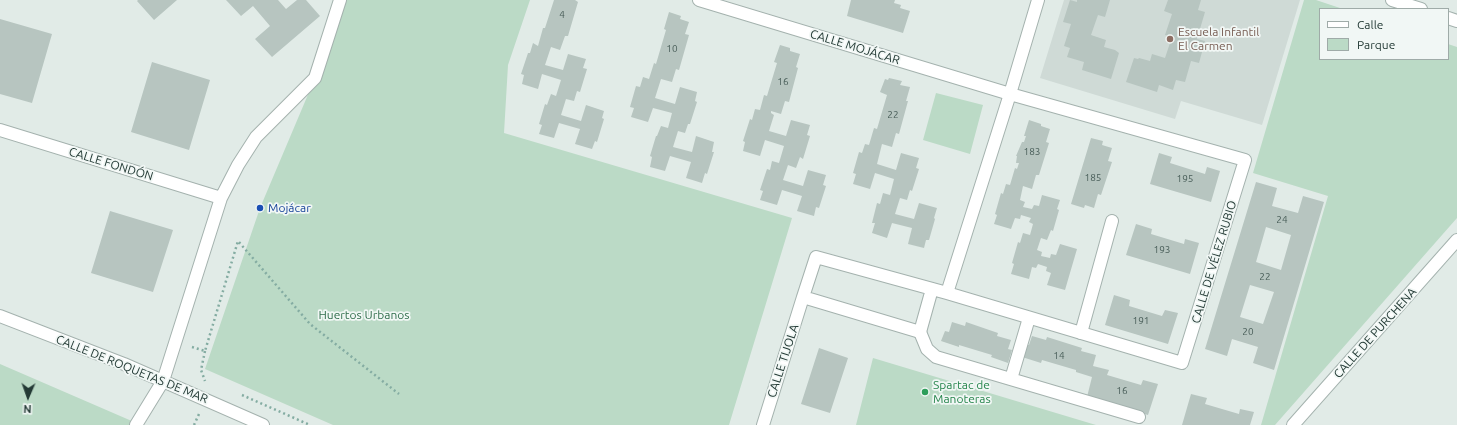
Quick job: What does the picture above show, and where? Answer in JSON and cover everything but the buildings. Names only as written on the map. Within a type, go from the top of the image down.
[{"type":"street","points":[[136,425],[163,381],[221,198],[238,165],[256,137],[315,78],[340,0]]},
{"type":"street","name":"CALLE MOJÁCAR","points":[[699,0],[1010,94]]},
{"type":"street","points":[[947,293],[1038,0]]},
{"type":"street","points":[[1392,0],[1407,2],[1419,8]]},
{"type":"street","name":"CALLE DE VÉLEZ RUBIO","points":[[932,289],[1182,363],[1245,160],[1010,94]]},
{"type":"street","name":"CALLE FONDÓN","points":[[0,130],[221,198]]},
{"type":"street","points":[[1081,333],[1112,221]]},
{"type":"street","name":"CALLE DE PURCHENA","points":[[1293,425],[1457,240]]},
{"type":"street","name":"CALLE TIJOLA","points":[[763,425],[816,257],[932,289]]},
{"type":"street","points":[[932,289],[920,332],[927,349],[936,357],[1139,417]]},
{"type":"street","points":[[803,297],[920,332]]},
{"type":"street","name":"CALLE DE ROQUETAS DE MAR","points":[[0,316],[124,364],[263,425]]},
{"type":"street","points":[[1011,379],[1029,318]]},
{"type":"path","points":[[205,399],[212,383],[205,380],[201,370],[205,351],[238,241],[310,324],[399,394]]},
{"type":"path","points":[[176,341],[205,351]]},
{"type":"path","points":[[240,395],[310,425]]},
{"type":"shaded area","name":"Escuela Infantil El Carmen","points":[[1064,0],[1300,0],[1262,125],[1181,101],[1175,119],[1040,78]]},
{"type":"green space","name":"Huertos Urbanos","points":[[340,0],[530,0],[508,65],[504,133],[792,218],[729,425],[333,425],[205,369],[260,208],[315,78]]},
{"type":"green space","points":[[1304,0],[1316,0],[1340,8],[1319,8],[1319,60],[1449,60],[1449,44],[1457,47],[1457,218],[1275,425],[1261,425],[1328,196],[1253,173]]},
{"type":"green space","points":[[936,93],[983,105],[970,154],[923,140]]},
{"type":"green space","name":"Spartac de Manoteras","points":[[873,358],[1096,425],[856,425]]},
{"type":"green space","points":[[0,364],[141,425],[0,425]]},
{"type":"place","name":"Escuela Infantil El Carmen","points":[[1170,39]]},
{"type":"place","name":"Mojácar","points":[[260,208]]},
{"type":"place","name":"Spartac de Manoteras","points":[[925,392]]}]
